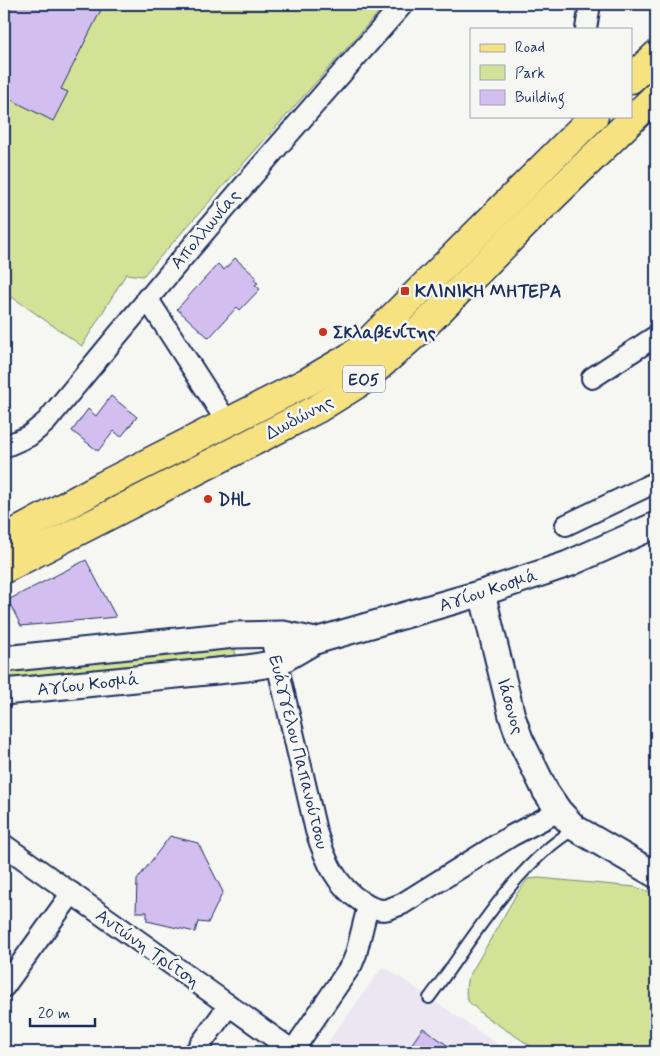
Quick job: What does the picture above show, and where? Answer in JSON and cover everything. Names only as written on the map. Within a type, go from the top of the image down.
[{"type":"main road","points":[[632,78],[656,55]]},
{"type":"main road","name":"Δωδώνης","points":[[4,569],[310,412],[362,381],[421,329],[656,96]]},
{"type":"main road","name":"Δωδώνης","points":[[4,539],[104,484],[309,381],[350,357],[361,349],[585,120]]},
{"type":"street","name":"Απολλωνίας","points":[[4,447],[35,433],[46,422],[147,298],[402,4]]},
{"type":"street","points":[[586,28],[590,4]]},
{"type":"street","points":[[147,298],[227,422]]},
{"type":"street","points":[[592,378],[656,336]]},
{"type":"street","points":[[566,525],[656,482]]},
{"type":"street","name":"Αγίου Κοσμά","points":[[4,692],[247,668],[277,663],[315,642],[482,593],[568,564],[656,525]]},
{"type":"street","name":"Ιάσονος","points":[[482,593],[512,716],[520,739],[546,792],[567,820]]},
{"type":"street","name":"Αγίου Κοσμά","points":[[4,659],[234,635],[270,633],[291,635],[315,642]]},
{"type":"street","name":"Ευάγγελου Παπανούτσου","points":[[270,633],[321,847],[333,873],[341,884],[357,899],[368,906]]},
{"type":"street","points":[[292,1052],[352,964],[368,906],[383,910],[402,904],[497,844],[567,820],[656,875]]},
{"type":"street","name":"Αντώνη Τρίτση","points":[[4,845],[292,1052]]},
{"type":"street","points":[[4,987],[72,893]]},
{"type":"street","points":[[195,1052],[229,1005]]},
{"type":"lane","points":[[429,998],[520,875],[547,847],[567,820]]},
{"type":"shaded area","points":[[383,966],[509,1052],[321,1052]]},
{"type":"green space","points":[[4,4],[386,4],[143,276],[126,274],[82,346],[12,297],[4,308]]},
{"type":"green space","points":[[235,649],[236,662],[4,684],[4,670]]},
{"type":"green space","points":[[539,878],[635,887],[656,894],[656,1052],[540,1052],[483,1015],[468,1001],[466,993],[467,980],[516,895],[528,879]]},
{"type":"building","points":[[4,4],[104,4],[61,89],[68,92],[53,121],[4,96]]},
{"type":"building","points":[[235,258],[256,277],[254,280],[258,283],[255,285],[260,289],[240,310],[237,307],[209,338],[177,309],[218,264],[224,270]]},
{"type":"building","points":[[111,396],[137,417],[121,437],[114,431],[98,451],[72,431],[88,409],[96,416]]},
{"type":"building","points":[[86,560],[116,617],[21,626],[8,600]]},
{"type":"building","points":[[170,836],[198,843],[223,892],[208,923],[198,922],[195,932],[147,921],[147,912],[136,912],[137,880]]},
{"type":"building","points":[[423,1028],[457,1052],[406,1052]]},
{"type":"place","name":"ΚΛΙΝΙΚΗ ΜΗΤΕΡΑ","points":[[405,291]]},
{"type":"place","name":"Σκλαβενίτης","points":[[323,332]]},
{"type":"place","name":"DHL","points":[[208,499]]}]
